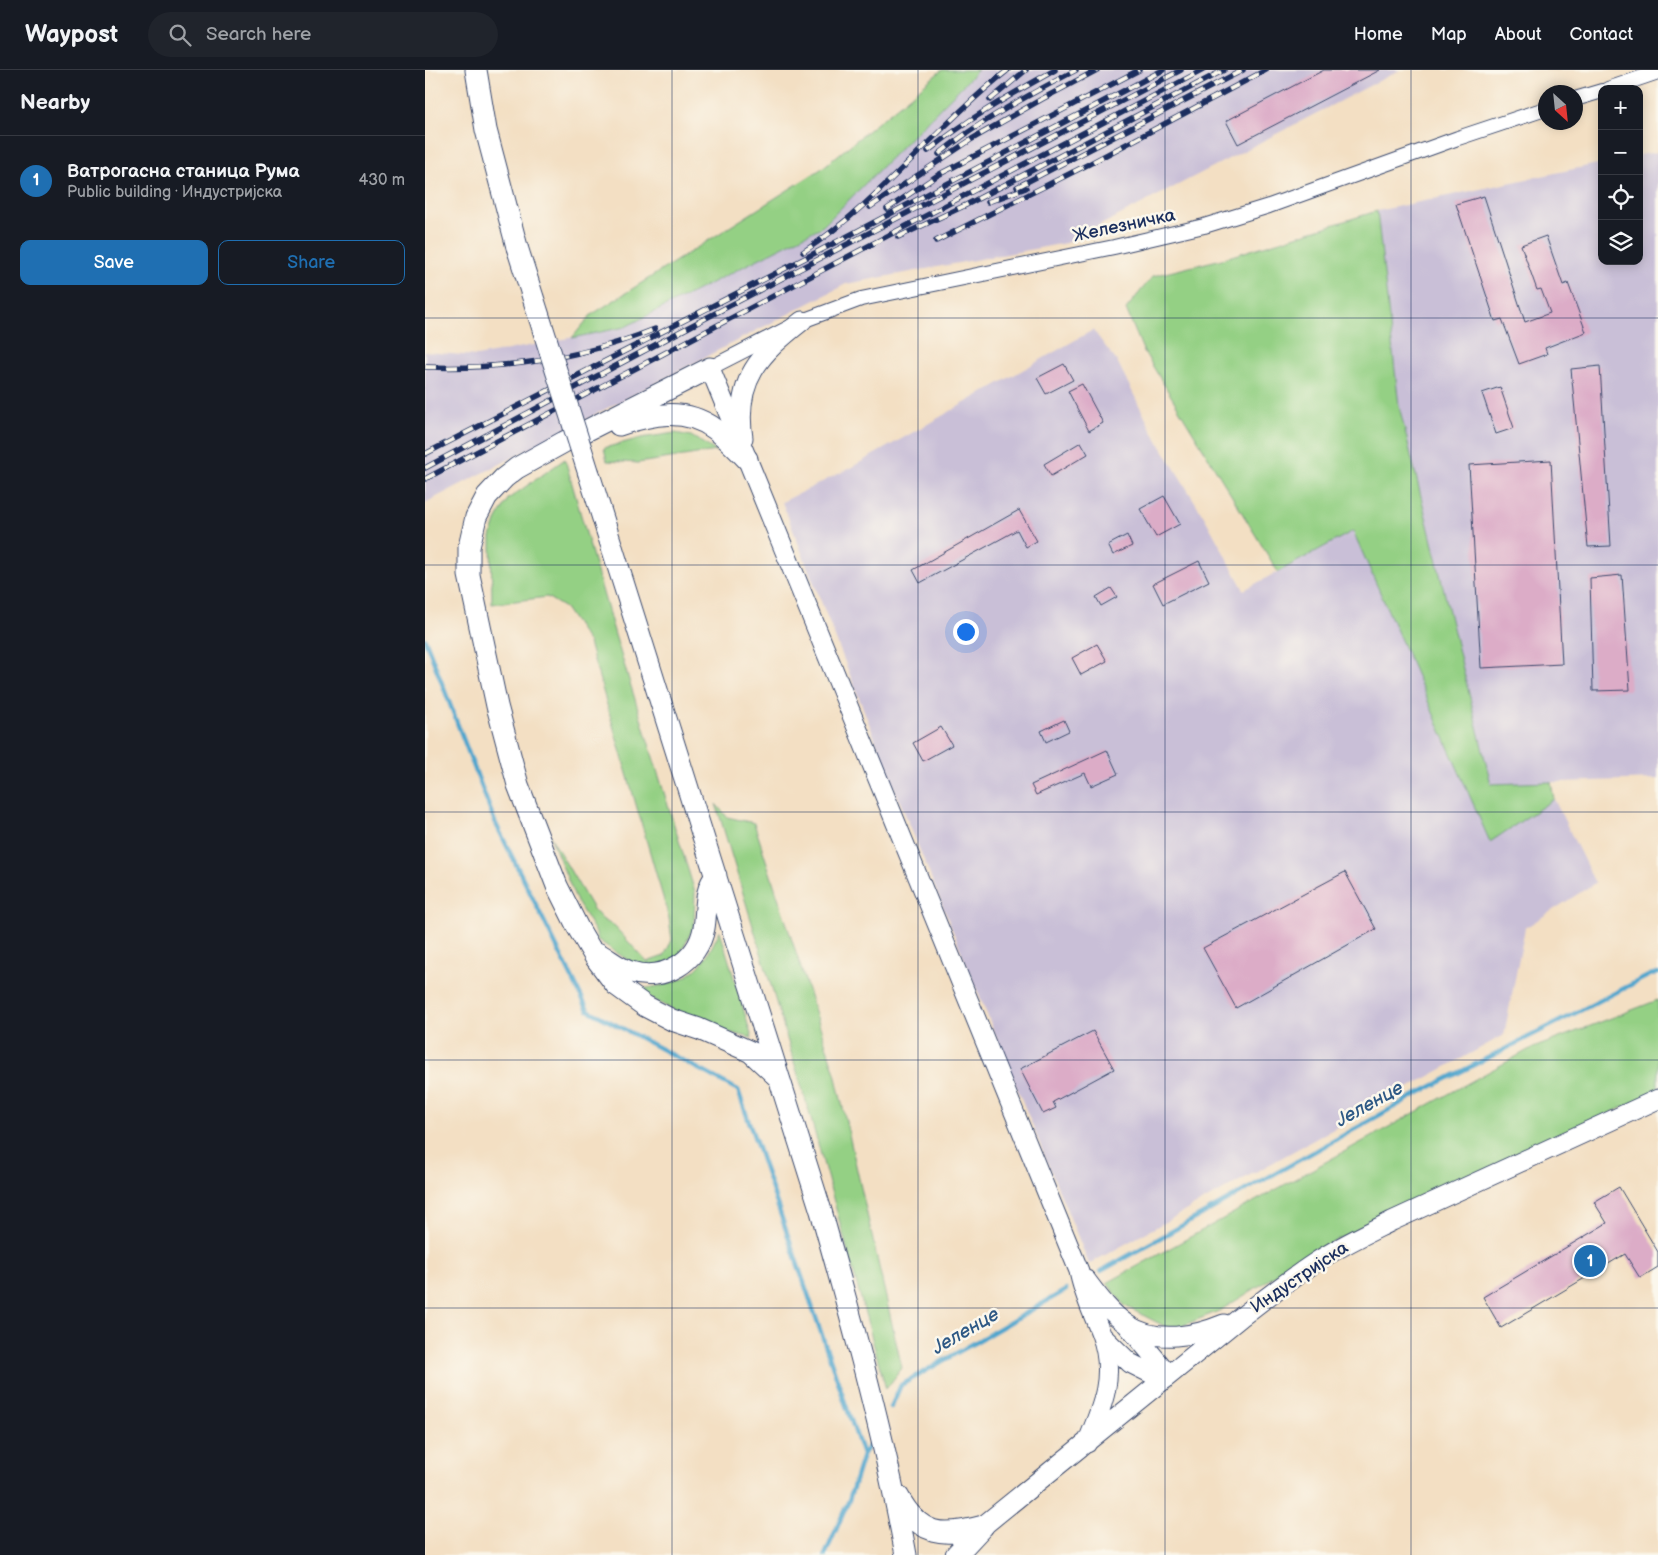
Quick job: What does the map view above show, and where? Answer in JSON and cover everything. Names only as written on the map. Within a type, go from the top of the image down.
[{"type":"main road","points":[[476,70],[486,130],[517,247],[781,1080],[849,1311],[892,1484],[906,1555]]},
{"type":"main road","points":[[747,458],[742,413],[745,390],[750,376],[768,349],[802,321]]},
{"type":"main road","points":[[781,1080],[751,1052],[658,1014],[631,997],[616,985],[599,964],[557,886],[519,785],[497,706],[469,575],[471,534],[479,511],[494,487],[517,468],[564,442],[710,368],[1079,1271],[1081,1283],[1102,1336],[1107,1363],[1106,1389],[1099,1415],[1087,1443]]},
{"type":"main road","points":[[564,442],[651,416],[672,414],[694,418],[709,426],[747,458]]},
{"type":"main road","points":[[593,950],[610,963],[629,972],[655,975],[674,969],[690,957],[701,938],[704,929],[708,887],[716,876]]},
{"type":"main road","name":"Индустријска","points":[[983,1526],[1241,1317],[1296,1275],[1355,1240],[1658,1099]]},
{"type":"main road","points":[[1079,1271],[1106,1305],[1127,1325],[1166,1378]]},
{"type":"main road","points":[[1127,1325],[1150,1334],[1180,1336],[1208,1330],[1241,1317]]},
{"type":"main road","points":[[1102,1336],[1130,1363],[1166,1378]]},
{"type":"main road","points":[[892,1484],[909,1514],[921,1525],[937,1532],[956,1533],[983,1526]]},
{"type":"main road","points":[[956,1555],[983,1526]]},
{"type":"street","points":[[1619,85],[1658,72]]},
{"type":"street","points":[[1583,97],[1598,92]]},
{"type":"street","name":"Железничка","points":[[710,368],[802,321],[839,306],[869,297],[1124,245],[1204,226],[1269,206],[1538,111]]},
{"type":"shaded area","points":[[978,70],[1400,70],[1066,243],[846,284],[425,503],[425,352],[477,356],[625,327],[823,226]]},
{"type":"shaded area","points":[[1658,152],[1658,779],[1491,784],[1399,406],[1377,211],[1598,164],[1598,265],[1643,265],[1643,154]]},
{"type":"shaded area","points":[[1093,330],[1118,363],[1153,433],[1206,520],[1244,590],[1353,531],[1490,842],[1554,799],[1595,883],[1525,928],[1504,1035],[1089,1264],[892,782],[782,502],[852,467]]},
{"type":"green space","points":[[942,70],[978,70],[823,226],[625,327],[572,338],[591,315],[821,169]]},
{"type":"green space","points":[[1377,211],[1399,406],[1491,784],[1551,782],[1554,799],[1490,842],[1353,531],[1278,572],[1143,350],[1126,309],[1153,276],[1222,259]]},
{"type":"green space","points":[[675,433],[691,436],[716,451],[638,463],[607,461],[604,448],[641,438]]},
{"type":"green space","points":[[565,459],[615,635],[695,892],[694,926],[679,957],[644,971],[598,940],[595,931],[577,902],[550,836],[593,909],[602,919],[615,927],[647,962],[664,956],[672,940],[669,918],[589,643],[565,608],[547,597],[492,604],[491,537],[496,521],[508,499]]},
{"type":"green space","points":[[716,804],[727,817],[754,823],[835,1073],[902,1368],[886,1389],[808,1108]]},
{"type":"green space","points":[[720,931],[752,1038],[706,1027],[635,990],[670,983],[686,976],[700,965]]},
{"type":"green space","points":[[1658,1000],[1658,1091],[1338,1239],[1221,1310],[1172,1330],[1125,1306],[1107,1283],[1528,1050]]},
{"type":"building","points":[[1324,70],[1380,70],[1238,144],[1226,121]]},
{"type":"building","points":[[1484,196],[1525,322],[1550,313],[1541,289],[1537,290],[1521,245],[1546,236],[1563,285],[1568,283],[1586,332],[1545,348],[1547,354],[1519,364],[1502,319],[1495,321],[1456,204]]},
{"type":"building","points":[[1064,364],[1073,380],[1046,394],[1037,378]]},
{"type":"building","points":[[1600,366],[1611,546],[1588,547],[1571,369]]},
{"type":"building","points":[[1082,384],[1103,423],[1089,431],[1068,391]]},
{"type":"building","points":[[1500,387],[1514,428],[1496,434],[1482,393]]},
{"type":"building","points":[[1081,442],[1088,454],[1051,476],[1044,464]]},
{"type":"building","points":[[1551,460],[1562,664],[1481,668],[1469,465]]},
{"type":"building","points":[[1164,496],[1180,524],[1156,537],[1140,509]]},
{"type":"building","points":[[1019,510],[1037,541],[1026,547],[1017,530],[920,583],[913,570]]},
{"type":"building","points":[[1127,535],[1132,546],[1113,555],[1108,545]]},
{"type":"building","points":[[1199,561],[1209,581],[1163,604],[1153,584]]},
{"type":"building","points":[[1622,575],[1630,690],[1593,691],[1590,578]]},
{"type":"building","points":[[1111,588],[1117,597],[1101,606],[1096,597]]},
{"type":"building","points":[[1097,644],[1107,661],[1081,675],[1072,658]]},
{"type":"building","points":[[1064,720],[1069,731],[1046,742],[1041,731]]},
{"type":"building","points":[[941,727],[952,745],[923,761],[913,743]]},
{"type":"building","points":[[1107,750],[1118,774],[1091,786],[1085,773],[1036,795],[1031,785]]},
{"type":"building","points":[[1345,872],[1376,929],[1236,1008],[1203,948]]},
{"type":"building","points":[[1093,1031],[1114,1069],[1053,1102],[1056,1108],[1043,1114],[1020,1069]]},
{"type":"building","points":[[1619,1187],[1658,1252],[1658,1267],[1640,1278],[1625,1254],[1501,1328],[1483,1297],[1607,1223],[1594,1202]]},
{"type":"waterway","points":[[425,639],[495,822],[588,1010],[738,1090],[863,1455]]},
{"type":"waterway","name":"Јеленце","points":[[1101,1271],[1419,1093],[1650,975],[1658,973]]},
{"type":"waterway","name":"Јеленце","points":[[891,1407],[901,1385],[1066,1290]]},
{"type":"waterway","name":"Јеленце","points":[[825,1555],[849,1500],[863,1455],[872,1441]]},
{"type":"railway","points":[[803,252],[857,210],[956,115],[1008,70]]},
{"type":"railway","points":[[990,100],[1026,70]]},
{"type":"railway","points":[[928,151],[974,118],[1055,70]]},
{"type":"railway","points":[[939,154],[988,119],[1076,70]]},
{"type":"railway","points":[[870,207],[972,139],[1097,70]]},
{"type":"railway","points":[[887,209],[938,175],[1139,70]]},
{"type":"railway","points":[[425,454],[848,236],[1163,70]]},
{"type":"railway","points":[[425,468],[683,330],[1181,70]]},
{"type":"railway","points":[[425,479],[1203,70]]},
{"type":"railway","points":[[898,237],[966,205],[1224,70]]},
{"type":"railway","points":[[1017,187],[1243,70]]},
{"type":"railway","points":[[936,241],[1089,164],[1266,70]]},
{"type":"railway","points":[[988,202],[1026,188]]},
{"type":"railway","points":[[425,367],[484,366],[542,360],[600,348],[655,329]]},
{"type":"place","name":"Ватрогасна станица Рума","points":[[1590,1261]]}]
